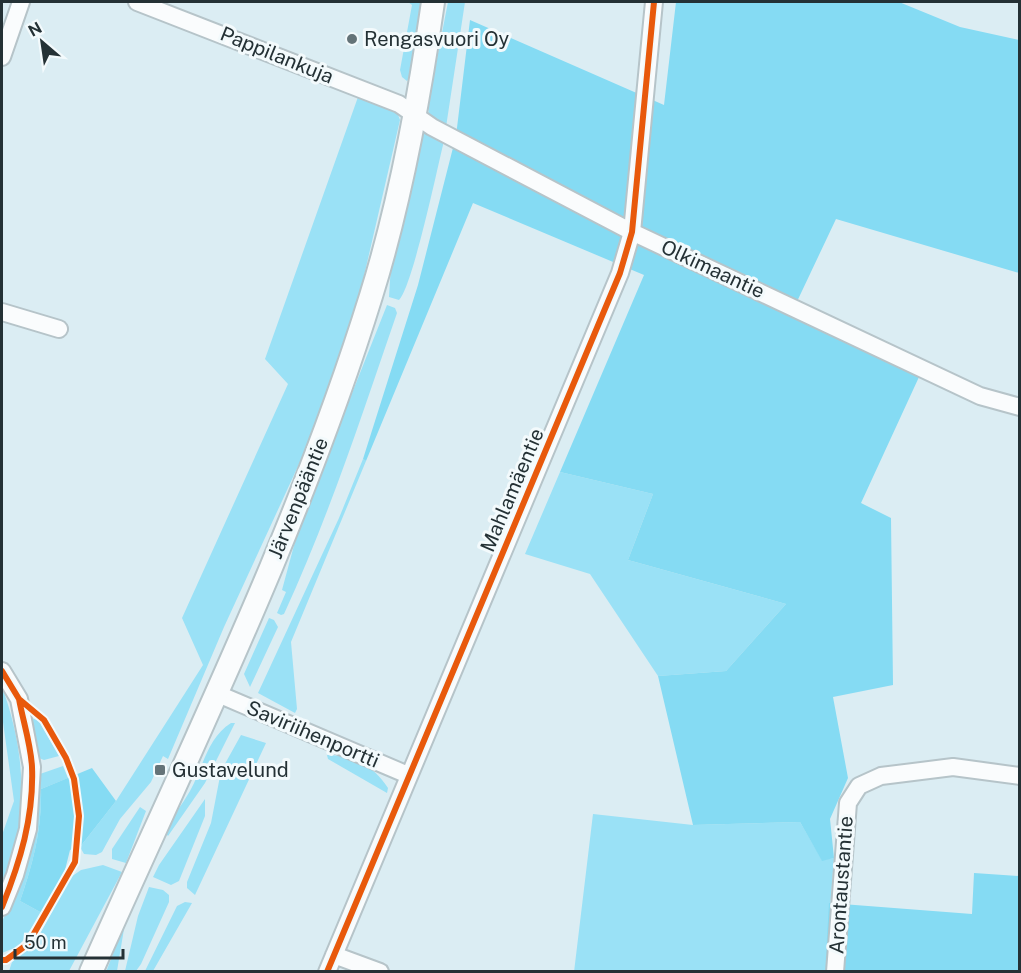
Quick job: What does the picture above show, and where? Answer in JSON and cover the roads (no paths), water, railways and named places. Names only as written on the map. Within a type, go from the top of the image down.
[{"type":"main road","name":"Järvenpääntie","points":[[91,972],[218,694],[329,421],[372,294],[404,172],[433,2]]},
{"type":"street","points":[[2,57],[21,2]]},
{"type":"street","name":"Pappilankuja","points":[[137,2],[399,104],[415,113]]},
{"type":"street","name":"Mahlamäentie","points":[[327,972],[620,273],[632,232],[654,2]]},
{"type":"street","name":"Olkimaantie","points":[[415,113],[441,131],[632,232],[980,396],[1020,406]]},
{"type":"street","points":[[2,312],[59,329]]},
{"type":"street","points":[[2,671],[19,699],[32,767],[28,829],[2,907]]},
{"type":"street","name":"Saviriihenportti","points":[[218,694],[408,775]]},
{"type":"street","name":"Arontaustantie","points":[[835,972],[848,803],[859,786],[881,776],[953,767],[1020,776]]},
{"type":"street","points":[[334,955],[380,972]]},
{"type":"place","name":"Rengasvuori Oy","points":[[352,39]]},
{"type":"place","name":"Gustavelund","points":[[160,770]]}]
